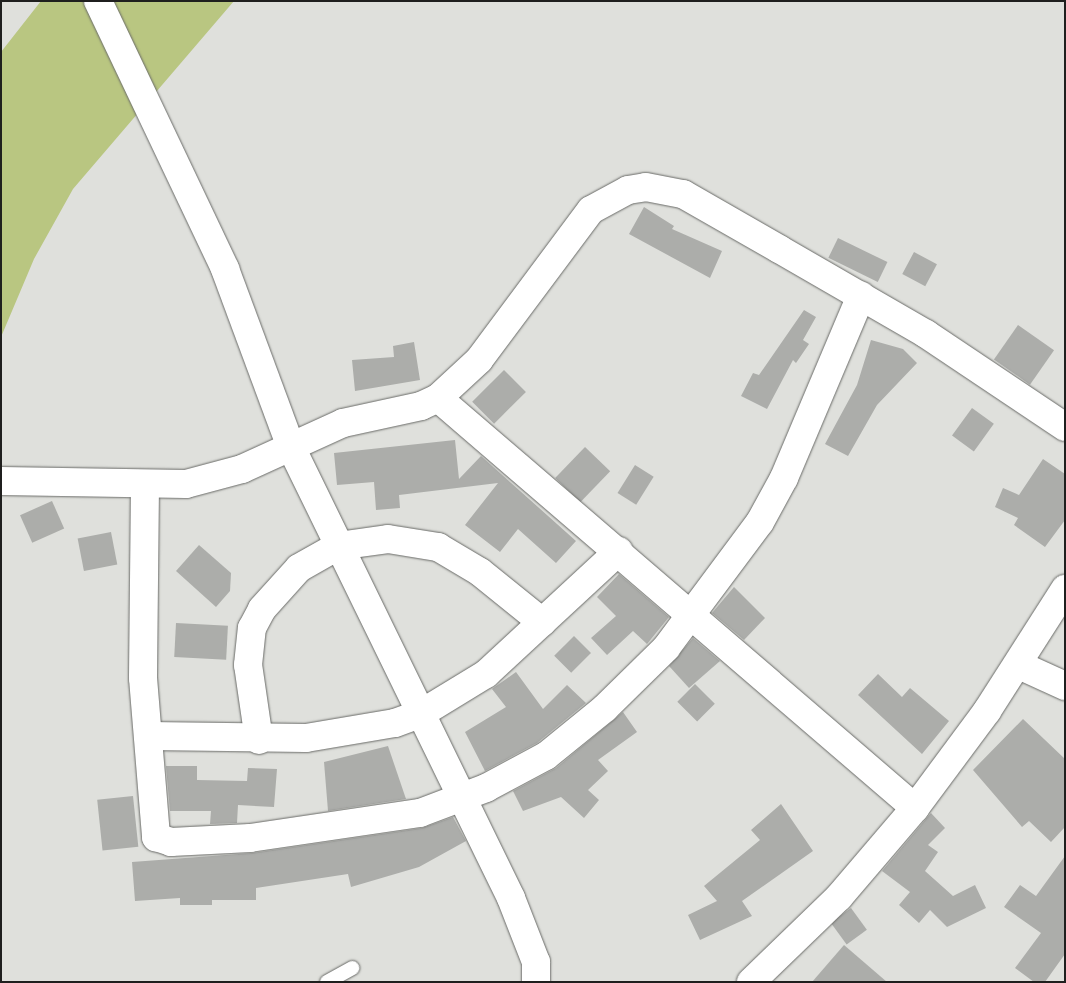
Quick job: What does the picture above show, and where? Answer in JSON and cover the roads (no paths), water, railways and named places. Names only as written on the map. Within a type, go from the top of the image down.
[{"type":"street","points":[[98,1],[158,121],[225,269],[290,446],[511,898],[536,962],[536,982]]},
{"type":"street","points":[[1,481],[145,485],[213,479],[343,423],[399,412],[438,398],[479,360],[576,225],[590,210],[628,190],[664,187],[683,194],[926,334],[1065,427]]},
{"type":"street","points":[[145,485],[142,642],[154,830],[162,841],[250,838],[359,825],[420,813],[517,774],[577,734],[636,680],[692,617],[736,559],[784,478],[861,296]]},
{"type":"street","points":[[438,398],[619,551],[692,617],[914,808]]},
{"type":"street","points":[[259,740],[248,665],[252,628],[262,609],[299,568],[338,546],[388,539],[438,547],[473,567],[542,622]]},
{"type":"street","points":[[148,736],[259,740],[349,733],[422,713],[486,674],[619,551]]},
{"type":"street","points":[[750,982],[839,897],[914,808],[1019,665],[1065,589]]},
{"type":"street","points":[[1019,665],[1065,686]]},
{"type":"lane","points":[[327,982],[352,968]]}]
